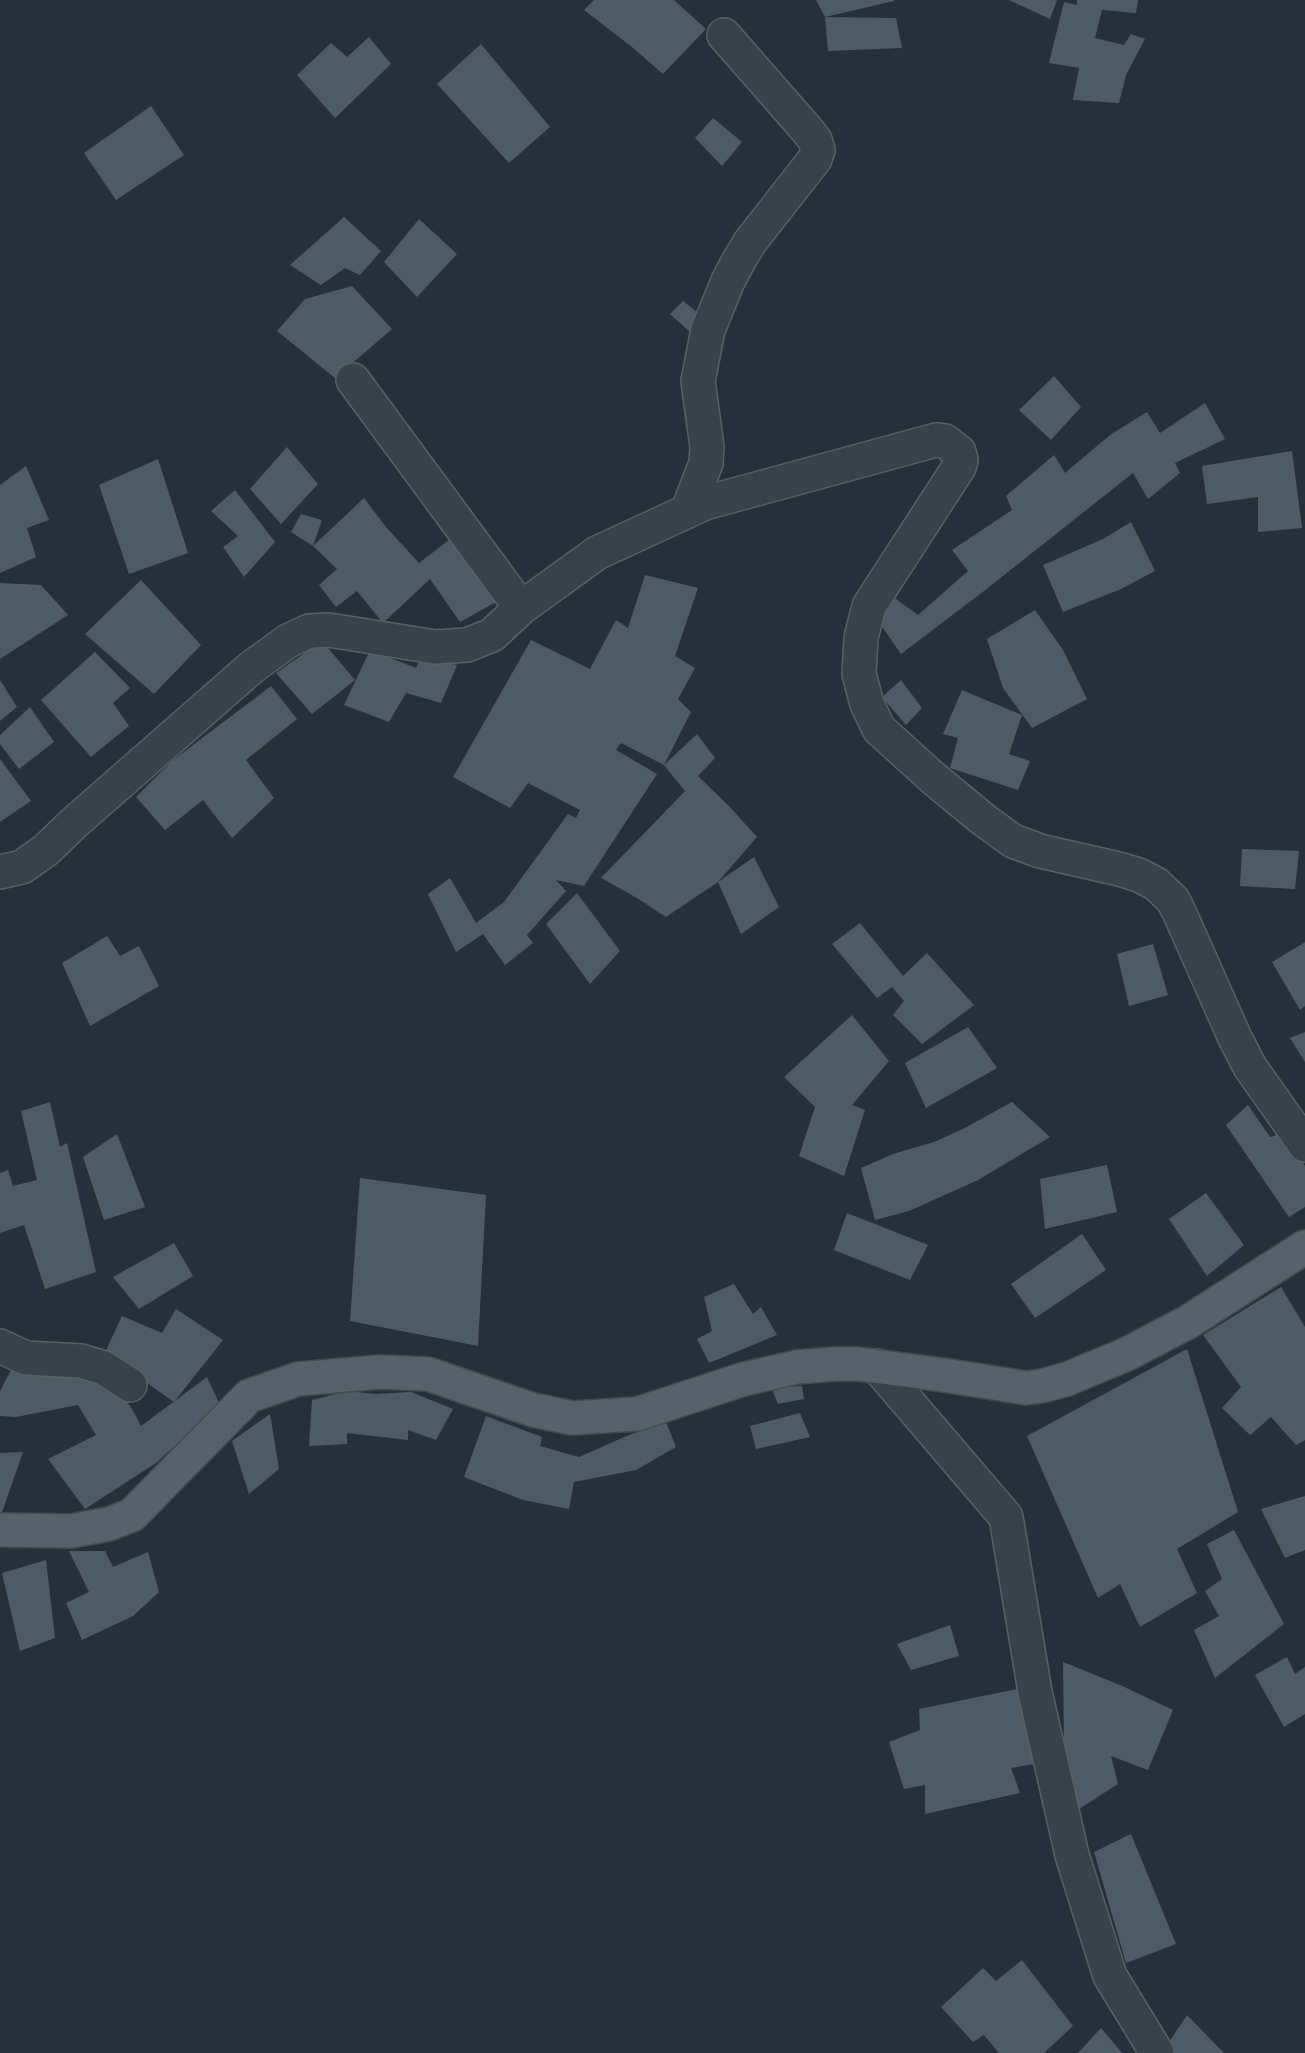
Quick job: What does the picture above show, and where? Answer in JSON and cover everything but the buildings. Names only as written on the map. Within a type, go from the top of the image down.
[{"type":"main road","points":[[0,1530],[71,1531],[109,1524],[132,1515],[249,1395],[298,1379],[380,1371],[428,1374],[533,1410],[572,1418],[637,1414],[744,1380],[797,1367],[836,1364],[877,1366],[1026,1388],[1042,1386],[1067,1379],[1127,1354],[1188,1322],[1305,1247]]},
{"type":"street","points":[[688,510],[706,463],[707,447],[698,381],[708,330],[728,281],[750,242],[815,159],[818,150],[808,130],[724,35]]},
{"type":"street","points":[[353,380],[521,608]]},
{"type":"street","points":[[0,872],[22,867],[46,850],[252,668],[288,641],[309,631],[329,630],[435,647],[467,645],[492,635],[521,608],[597,553],[688,510],[705,503],[936,440],[952,445],[959,452],[961,460],[959,467],[869,606],[861,638],[859,674],[867,704],[879,729],[933,778],[1013,841],[1040,851],[1138,875],[1156,884],[1173,900],[1250,1067],[1305,1145]]},
{"type":"street","points":[[0,1346],[26,1358],[81,1361],[105,1368],[130,1385]]},
{"type":"street","points":[[877,1366],[1006,1517],[1035,1692],[1072,1855],[1110,1976],[1157,2053]]}]
